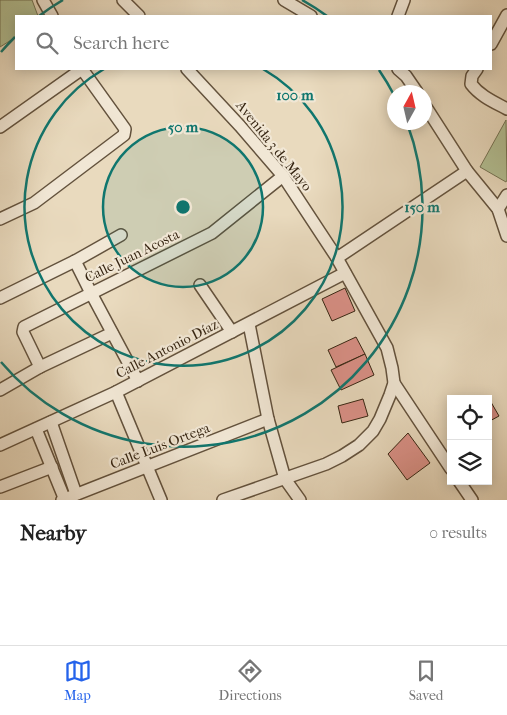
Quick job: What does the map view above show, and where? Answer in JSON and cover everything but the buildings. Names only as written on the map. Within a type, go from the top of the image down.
[{"type":"street","points":[[43,0],[51,15]]},
{"type":"street","points":[[123,0],[137,15]]},
{"type":"street","points":[[284,0],[310,15]]},
{"type":"street","points":[[398,15],[404,0]]},
{"type":"street","points":[[492,42],[507,15]]},
{"type":"street","points":[[0,127],[81,70]]},
{"type":"street","points":[[0,219],[34,203],[124,135],[125,129],[83,70]]},
{"type":"street","name":"Avenida 3 de Mayo","points":[[188,70],[283,176],[337,258],[387,348],[394,383]]},
{"type":"street","points":[[399,70],[412,85]]},
{"type":"street","points":[[476,70],[472,76],[471,84],[476,90],[507,109]]},
{"type":"street","points":[[432,116],[467,171],[498,209],[507,236]]},
{"type":"street","points":[[337,258],[467,171]]},
{"type":"street","name":"Calle Juan Acosta","points":[[40,367],[23,332],[24,327],[212,233],[283,176]]},
{"type":"street","points":[[498,209],[507,195]]},
{"type":"street","points":[[0,298],[75,261],[121,235]]},
{"type":"street","points":[[75,261],[138,381]]},
{"type":"street","name":"Calle Antonio Díaz","points":[[0,445],[116,392],[345,273]]},
{"type":"street","points":[[200,285],[232,332]]},
{"type":"street","points":[[249,324],[268,419],[285,479],[300,500]]},
{"type":"street","points":[[0,390],[40,367],[112,333]]},
{"type":"street","points":[[394,383],[447,463]]},
{"type":"street","points":[[223,500],[326,464],[359,445],[380,419],[394,383]]},
{"type":"street","points":[[116,392],[161,500]]},
{"type":"street","name":"Calle Luis Ortega","points":[[64,500],[268,419]]},
{"type":"street","points":[[51,422],[76,494]]},
{"type":"street","points":[[36,429],[64,500]]},
{"type":"street","points":[[0,487],[52,467]]},
{"type":"street","points":[[462,485],[472,500]]},
{"type":"green space","points":[[0,0],[32,0],[38,15],[15,15],[15,38],[0,47]]},
{"type":"green space","points":[[506,120],[507,180],[506,182],[480,167]]}]
